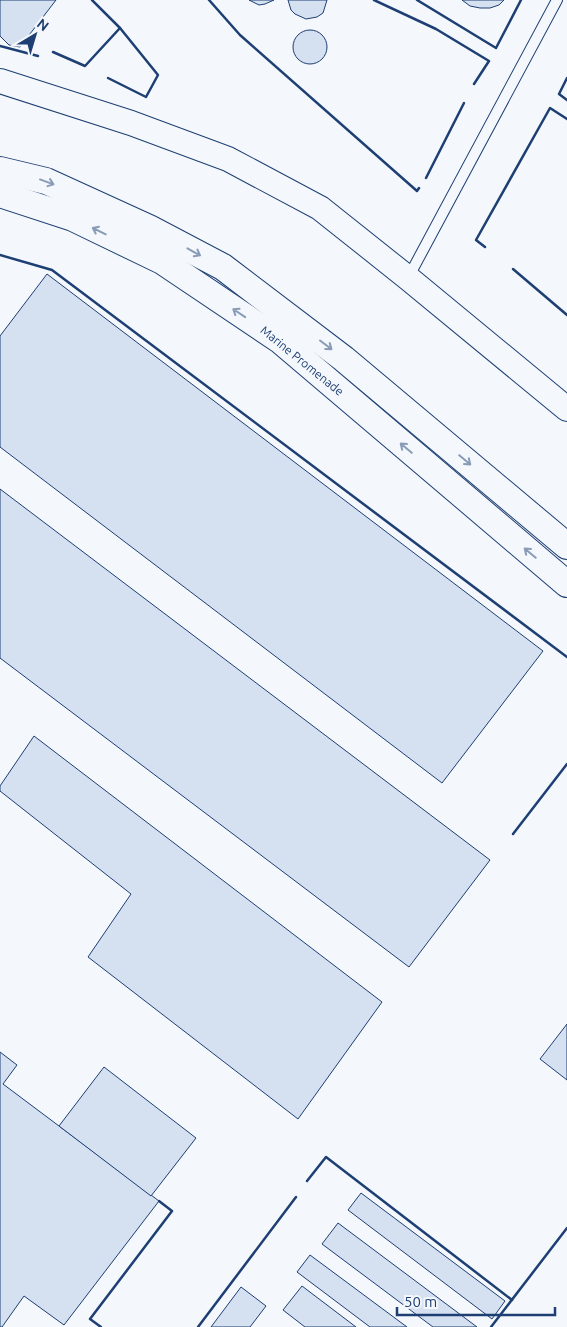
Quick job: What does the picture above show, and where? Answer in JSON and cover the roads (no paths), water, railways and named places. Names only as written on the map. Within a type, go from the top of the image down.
[{"type":"main road","name":"Marine Promenade","points":[[0,170],[46,181],[150,228],[222,267],[344,359],[567,546]]},
{"type":"main road","name":"Marine Promenade","points":[[0,194],[73,218],[162,261],[281,341],[567,584]]},
{"type":"street","points":[[0,81],[131,123],[228,159],[320,208],[567,409]]},
{"type":"lane","points":[[408,278],[557,0]]}]
